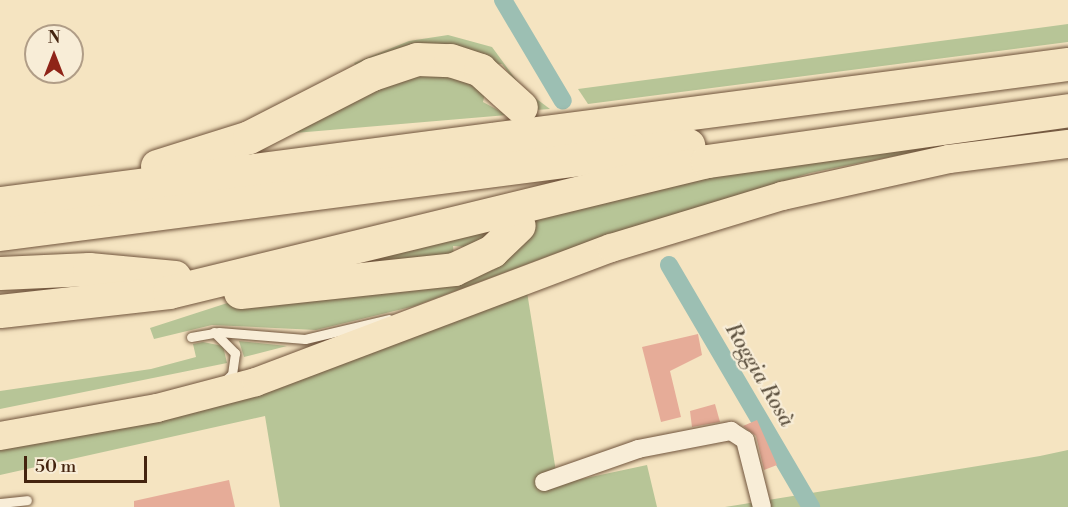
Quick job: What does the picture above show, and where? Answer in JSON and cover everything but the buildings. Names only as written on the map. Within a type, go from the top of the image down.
[{"type":"highway","points":[[0,190],[128,172],[218,148],[293,117],[381,70],[417,59],[450,60],[480,70],[521,107]]},
{"type":"highway","points":[[0,203],[1068,64]]},
{"type":"highway","points":[[0,234],[1068,96]]},
{"type":"highway","points":[[0,311],[169,292],[687,165],[1068,110]]},
{"type":"highway","points":[[169,292],[214,295],[445,271],[481,258],[519,225]]},
{"type":"highway","points":[[0,273],[89,269],[212,281]]},
{"type":"main road","points":[[0,436],[231,390],[350,350],[424,318],[688,222],[782,196],[949,159],[1068,144]]},
{"type":"main road","points":[[0,417],[233,370],[424,318]]},
{"type":"street","points":[[544,482],[638,449],[731,431],[745,440],[762,507]]},
{"type":"lane","points":[[191,338],[214,332],[305,339],[378,320],[424,318]]},
{"type":"lane","points":[[0,426],[177,394],[224,382],[233,370],[233,347],[214,332]]},
{"type":"lane","points":[[0,503],[27,500]]},
{"type":"green space","points":[[1068,24],[1068,42],[588,104],[578,89]]},
{"type":"green space","points":[[448,35],[492,47],[522,88],[550,109],[536,110],[502,64],[360,72],[354,63],[409,41]]},
{"type":"green space","points":[[416,74],[448,74],[486,89],[483,102],[507,115],[283,134],[373,87]]},
{"type":"green space","points":[[974,136],[974,140],[810,173],[554,254],[415,306],[316,330],[212,325],[154,339],[150,328],[249,296],[391,284],[539,213],[767,163]]},
{"type":"green space","points":[[438,231],[494,231],[467,247],[453,246],[454,255],[291,269]]},
{"type":"green space","points":[[527,292],[558,484],[647,465],[657,507],[280,507],[265,416],[0,475],[0,443]]},
{"type":"green space","points":[[239,341],[287,346],[244,357]]},
{"type":"green space","points":[[203,342],[223,346],[227,363],[0,409],[0,391],[151,369],[196,357],[193,344]]},
{"type":"green space","points":[[1068,450],[1068,507],[725,507],[1040,456]]},
{"type":"waterway","name":"Roggia Rosà","points":[[503,0],[563,101]]},
{"type":"waterway","name":"Roggia Rosà","points":[[669,265],[811,507]]}]
